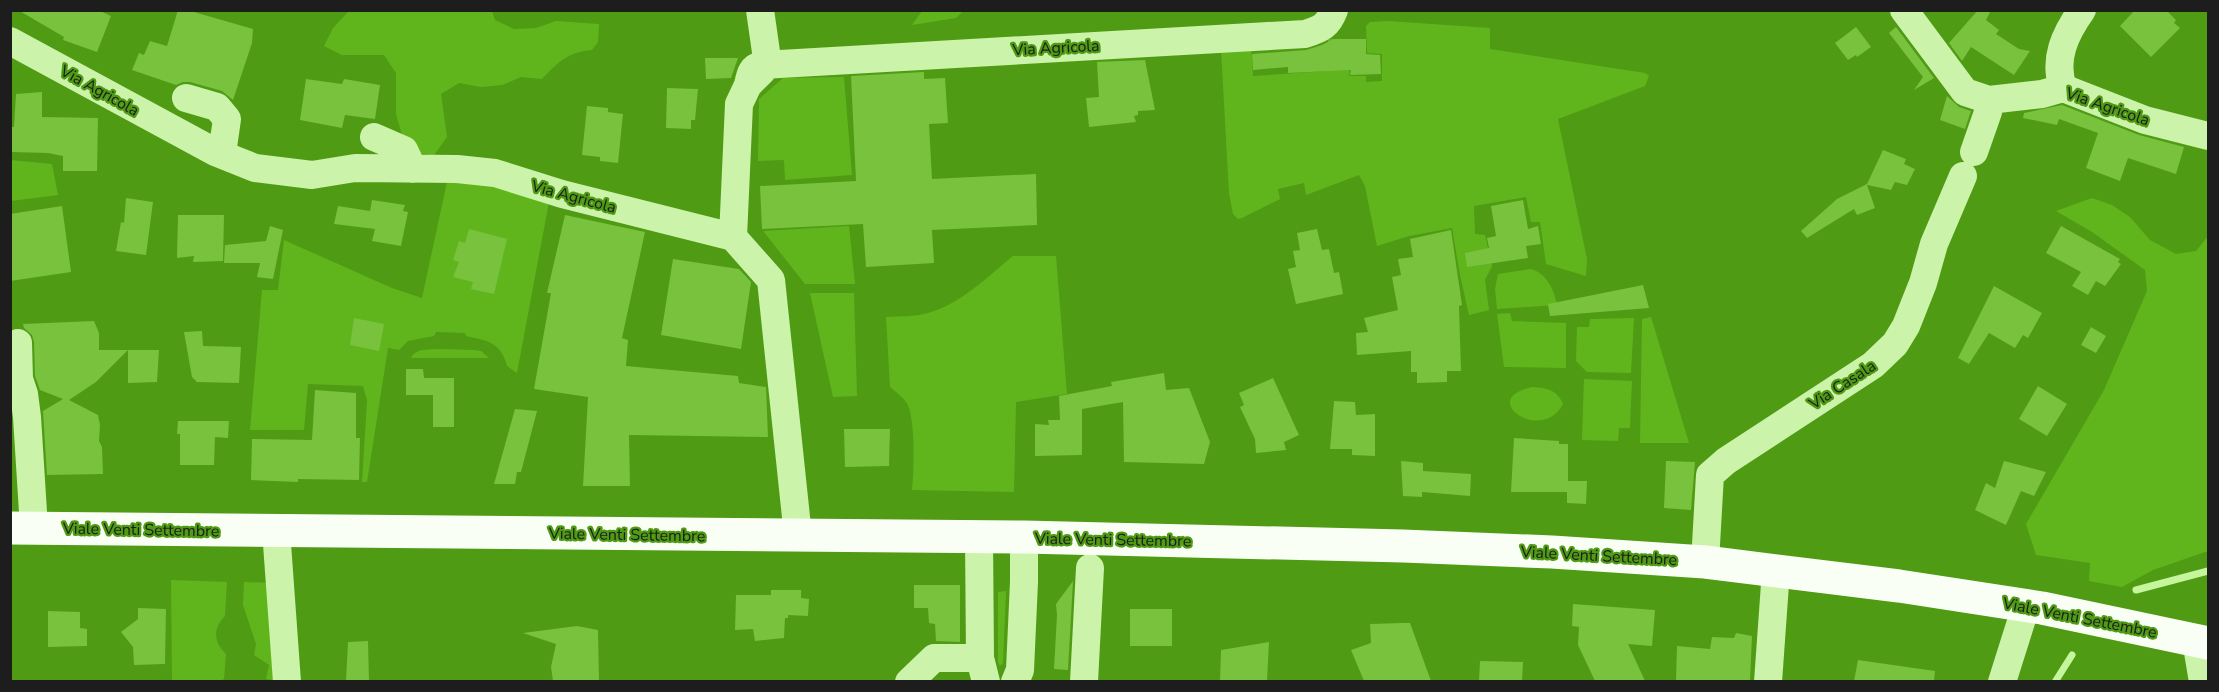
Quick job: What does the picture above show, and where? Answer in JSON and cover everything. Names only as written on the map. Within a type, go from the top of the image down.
[{"type":"main road","name":"Viale Venti Settembre","points":[[22,528],[1024,537],[1412,546],[1552,552],[1705,562],[1899,586],[2034,607],[2202,642]]},
{"type":"street","points":[[760,10],[758,75],[739,104],[733,237],[771,280],[798,536]]},
{"type":"street","name":"Via Agricola","points":[[758,75],[1065,46],[1305,34],[1319,30],[1329,23],[1334,10]]},
{"type":"street","points":[[1904,10],[1965,92],[1989,100]]},
{"type":"street","points":[[2062,88],[2059,77],[2062,43],[2082,10]]},
{"type":"street","name":"Via Agricola","points":[[10,41],[222,154],[255,168],[312,176],[355,168],[457,169],[495,173],[562,194],[733,237]]},
{"type":"street","name":"Via Agricola","points":[[1989,100],[2042,94],[2062,88],[2145,120],[2208,136]]},
{"type":"street","points":[[186,98],[216,107],[227,119],[222,154]]},
{"type":"street","name":"Via Casala","points":[[1705,562],[1710,475],[1726,461],[1873,365],[1895,344],[1906,326],[1923,283],[1934,244],[1969,164],[1988,112],[1989,100]]},
{"type":"street","points":[[374,137],[404,150],[413,169]]},
{"type":"street","points":[[18,343],[19,379],[24,394],[27,417],[22,528]]},
{"type":"street","points":[[276,530],[287,681]]},
{"type":"street","points":[[1015,681],[1020,670],[1024,537]]},
{"type":"street","points":[[909,681],[934,658],[983,670],[979,538]]},
{"type":"street","points":[[1084,681],[1090,568]]},
{"type":"street","points":[[1768,681],[1776,570]]},
{"type":"street","points":[[2002,681],[2034,607]]},
{"type":"street","points":[[2015,681],[2034,607]]},
{"type":"street","points":[[2202,642],[2203,681]]},
{"type":"green space","points":[[349,11],[492,11],[495,20],[514,29],[536,28],[556,21],[599,24],[598,42],[592,50],[576,53],[564,59],[542,79],[521,77],[502,85],[481,87],[459,83],[441,94],[447,137],[434,155],[413,153],[402,135],[396,114],[396,73],[384,55],[342,55],[324,46],[333,28]]},
{"type":"green space","points":[[922,11],[963,11],[956,18],[912,25]]},
{"type":"green space","points":[[1388,21],[1490,28],[1490,49],[1645,73],[1649,76],[1645,86],[1558,119],[1587,259],[1586,276],[1546,264],[1540,222],[1531,222],[1526,197],[1474,206],[1475,234],[1485,235],[1492,266],[1485,280],[1489,310],[1469,315],[1452,228],[1409,236],[1377,246],[1365,186],[1359,175],[1306,195],[1304,183],[1278,189],[1280,199],[1242,218],[1238,219],[1233,214],[1229,193],[1221,49],[1251,47],[1253,76],[1328,71],[1328,39],[1336,39],[1337,54],[1351,54],[1349,76],[1366,76],[1366,82],[1382,81],[1382,54],[1367,53],[1366,26],[1370,22]]},
{"type":"green space","points":[[844,77],[852,175],[785,180],[784,160],[758,161],[759,99],[783,78]]},
{"type":"green space","points":[[10,160],[52,164],[58,195],[11,201]]},
{"type":"green space","points":[[447,182],[484,184],[549,202],[517,373],[507,366],[497,347],[487,341],[466,336],[465,333],[436,332],[434,336],[408,341],[399,350],[388,348],[367,482],[362,482],[367,400],[363,386],[308,384],[304,430],[250,430],[262,290],[278,290],[284,240],[392,288],[422,298]]},
{"type":"green space","points":[[2092,198],[2112,205],[2130,217],[2150,240],[2176,254],[2196,251],[2208,236],[2208,551],[2153,570],[2122,587],[2089,581],[2090,563],[2036,555],[2026,524],[2104,390],[2147,291],[2145,270],[2092,232],[2056,211]]},
{"type":"green space","points":[[849,226],[855,284],[805,284],[763,231]]},
{"type":"green space","points":[[1013,256],[1056,256],[1067,394],[1016,402],[1014,492],[912,490],[914,448],[911,416],[906,402],[890,387],[886,317],[918,315],[940,309],[963,297]]},
{"type":"green space","points":[[1530,269],[1541,274],[1549,283],[1557,305],[1497,309],[1495,289],[1498,274]]},
{"type":"green space","points":[[810,293],[854,293],[857,396],[833,397]]},
{"type":"green space","points":[[1510,313],[1512,321],[1566,323],[1566,368],[1504,367],[1497,314]]},
{"type":"green space","points":[[1651,317],[1689,443],[1640,443],[1642,319]]},
{"type":"green space","points":[[1634,318],[1631,373],[1587,372],[1576,361],[1577,327],[1589,327],[1590,319]]},
{"type":"green space","points":[[437,349],[481,351],[489,358],[411,358],[419,351]]},
{"type":"green space","points":[[1584,379],[1632,381],[1630,428],[1619,428],[1618,441],[1582,440]]},
{"type":"green space","points":[[1533,387],[1551,391],[1561,399],[1563,404],[1553,415],[1541,420],[1529,420],[1518,415],[1511,408],[1510,400],[1517,393]]},
{"type":"green space","points":[[171,580],[227,582],[225,616],[218,625],[216,635],[219,645],[226,654],[224,679],[220,681],[172,681]]},
{"type":"green space","points":[[244,582],[272,583],[279,681],[266,679],[269,665],[254,655],[256,644],[243,605]]},
{"type":"green space","points":[[1006,591],[1003,663],[1000,666],[998,662],[998,592]]},
{"type":"building","points":[[18,10],[98,10],[111,16],[97,52],[63,40],[64,37]]},
{"type":"building","points":[[178,10],[187,10],[253,29],[252,43],[233,100],[222,91],[190,82],[176,85],[132,70],[139,53],[144,55],[150,41],[167,46]]},
{"type":"building","points":[[1978,10],[1980,12],[1991,10],[1986,20],[1999,30],[1996,34],[2019,49],[2030,51],[2014,75],[1971,47],[1962,61],[1949,43]]},
{"type":"building","points":[[2135,10],[2166,10],[2180,28],[2151,57],[2120,26]]},
{"type":"building","points":[[1856,27],[1871,47],[1857,57],[1856,55],[1848,60],[1835,43]]},
{"type":"building","points":[[1896,27],[1934,78],[1914,90],[1923,77],[1889,33]]},
{"type":"building","points":[[1333,39],[1366,39],[1366,54],[1380,55],[1381,74],[1350,75],[1351,70],[1288,73],[1288,67],[1253,70],[1252,54],[1306,50]]},
{"type":"building","points":[[705,58],[738,58],[731,78],[706,79]]},
{"type":"building","points":[[1145,60],[1155,110],[1138,111],[1138,115],[1134,116],[1136,122],[1089,127],[1086,98],[1099,97],[1097,62]]},
{"type":"building","points":[[924,72],[924,79],[945,78],[948,123],[929,124],[932,179],[1036,174],[1037,225],[932,230],[934,263],[866,267],[863,224],[762,229],[760,186],[856,181],[851,76]]},
{"type":"building","points":[[306,79],[342,84],[344,79],[380,85],[375,119],[345,115],[342,128],[300,120]]},
{"type":"building","points":[[667,88],[698,89],[695,120],[691,120],[691,129],[666,128]]},
{"type":"building","points":[[42,92],[42,117],[98,118],[97,171],[63,171],[63,156],[48,153],[10,152],[10,127],[14,127],[16,94]]},
{"type":"building","points":[[1947,96],[1959,107],[1971,111],[1965,129],[1940,120]]},
{"type":"building","points":[[2062,105],[2139,135],[2184,147],[2176,174],[2128,158],[2120,181],[2086,168],[2098,133],[2059,119],[2057,125],[2023,118],[2024,113]]},
{"type":"building","points":[[587,106],[608,108],[608,112],[623,114],[618,163],[600,161],[600,157],[582,155]]},
{"type":"building","points":[[1883,150],[1906,159],[1904,164],[1915,169],[1907,185],[1895,182],[1891,190],[1867,185],[1875,208],[1857,215],[1854,209],[1807,238],[1801,231],[1837,199],[1867,184]]},
{"type":"building","points":[[126,198],[153,202],[146,255],[116,251],[121,222],[124,223]]},
{"type":"building","points":[[372,200],[405,205],[403,211],[408,212],[401,246],[372,241],[375,229],[334,224],[338,206],[370,211]]},
{"type":"building","points":[[1523,200],[1528,229],[1538,226],[1541,244],[1526,246],[1528,258],[1467,267],[1465,253],[1489,248],[1487,238],[1496,236],[1491,206]]},
{"type":"building","points":[[62,206],[71,272],[10,281],[10,214]]},
{"type":"building","points":[[178,215],[224,215],[223,261],[193,262],[194,256],[177,258]]},
{"type":"building","points":[[565,215],[645,232],[622,338],[628,340],[626,366],[738,376],[739,383],[766,387],[768,437],[629,435],[630,486],[583,486],[588,397],[534,389],[551,293],[547,293]]},
{"type":"building","points":[[270,226],[283,230],[273,279],[257,277],[260,263],[224,263],[225,245],[266,241]]},
{"type":"building","points":[[2061,226],[2120,259],[2118,262],[2121,264],[2105,286],[2096,281],[2088,295],[2072,286],[2081,272],[2046,253]]},
{"type":"building","points":[[469,229],[507,239],[494,294],[471,289],[473,282],[453,277],[459,262],[453,260],[459,241],[465,243]]},
{"type":"building","points":[[1317,229],[1322,250],[1329,249],[1334,273],[1339,272],[1343,294],[1296,304],[1288,269],[1296,267],[1293,251],[1300,250],[1297,233]]},
{"type":"building","points":[[1451,230],[1462,305],[1459,306],[1461,371],[1447,371],[1447,382],[1417,383],[1417,372],[1411,372],[1411,351],[1357,355],[1356,333],[1368,332],[1364,318],[1398,310],[1392,277],[1401,275],[1398,259],[1413,257],[1410,239]]},
{"type":"building","points":[[673,259],[739,269],[751,282],[741,349],[661,335]]},
{"type":"building","points":[[1643,285],[1649,308],[1550,316],[1548,304]]},
{"type":"building","points":[[1994,286],[2042,313],[2028,338],[2023,335],[2015,348],[1989,333],[1969,364],[1958,358]]},
{"type":"building","points":[[354,318],[384,324],[379,351],[350,345]]},
{"type":"building","points":[[94,321],[99,333],[99,350],[128,350],[96,382],[69,400],[98,415],[103,474],[47,475],[43,411],[63,399],[40,390],[35,376],[34,342],[32,335],[23,324]]},
{"type":"building","points":[[2091,327],[2106,336],[2096,353],[2081,345]]},
{"type":"building","points":[[202,331],[203,346],[241,347],[239,383],[197,382],[192,377],[184,332]]},
{"type":"building","points":[[128,350],[159,350],[157,382],[128,383]]},
{"type":"building","points":[[406,369],[423,369],[424,378],[454,378],[454,427],[433,427],[433,395],[406,395]]},
{"type":"building","points":[[1164,373],[1166,390],[1189,388],[1210,442],[1204,464],[1124,462],[1123,402],[1082,409],[1082,455],[1035,456],[1035,424],[1049,425],[1048,420],[1060,420],[1059,396],[1112,386],[1111,382]]},
{"type":"building","points":[[1273,378],[1299,435],[1284,442],[1286,450],[1256,453],[1255,439],[1240,407],[1244,405],[1239,393]]},
{"type":"building","points":[[2038,386],[2067,404],[2047,436],[2019,419]]},
{"type":"building","points":[[315,390],[356,393],[356,438],[360,438],[359,480],[298,479],[298,482],[251,480],[252,439],[312,440]]},
{"type":"building","points":[[1334,401],[1355,402],[1356,415],[1375,414],[1375,456],[1352,455],[1352,449],[1330,449]]},
{"type":"building","points":[[515,409],[537,411],[521,472],[517,472],[515,484],[494,484]]},
{"type":"building","points":[[178,421],[229,421],[228,438],[215,437],[214,465],[180,465]]},
{"type":"building","points":[[844,429],[890,429],[889,466],[845,467]]},
{"type":"building","points":[[1514,438],[1559,441],[1559,444],[1568,444],[1568,481],[1587,481],[1586,504],[1567,503],[1567,492],[1511,492]]},
{"type":"building","points":[[1401,461],[1423,463],[1423,471],[1471,474],[1470,496],[1422,492],[1422,497],[1403,496]]},
{"type":"building","points":[[1666,461],[1695,462],[1691,510],[1664,508]]},
{"type":"building","points":[[2004,461],[2046,472],[2034,496],[2021,491],[2006,525],[1975,510],[1986,483],[1995,488]]},
{"type":"building","points":[[1073,581],[1068,670],[1054,669],[1056,604]]},
{"type":"building","points":[[914,585],[960,585],[960,642],[936,641],[935,624],[929,623],[928,608],[914,608]]},
{"type":"building","points":[[771,590],[801,590],[801,598],[809,599],[808,616],[788,615],[788,618],[785,618],[784,638],[755,641],[753,629],[735,630],[736,595],[771,595]]},
{"type":"building","points":[[1573,604],[1655,610],[1652,646],[1628,644],[1645,681],[1595,681],[1578,645],[1579,627],[1572,626]]},
{"type":"building","points":[[138,608],[166,609],[165,664],[134,665],[133,647],[121,632],[138,619]]},
{"type":"building","points":[[1130,609],[1172,609],[1172,646],[1130,646]]},
{"type":"building","points":[[48,611],[80,612],[80,628],[87,629],[87,646],[48,647]]},
{"type":"building","points":[[1410,623],[1431,681],[1364,681],[1351,650],[1371,643],[1370,624]]},
{"type":"building","points":[[577,626],[598,630],[599,681],[553,681],[551,667],[556,644],[523,633]]},
{"type":"building","points":[[1736,633],[1752,636],[1750,681],[1676,681],[1677,646],[1710,649],[1712,637],[1734,638]]},
{"type":"building","points":[[368,641],[369,681],[346,681],[348,642]]},
{"type":"building","points":[[1269,642],[1267,681],[1220,681],[1221,650]]},
{"type":"building","points":[[1858,660],[1935,671],[1934,681],[1854,681]]},
{"type":"building","points":[[1480,661],[1523,662],[1522,681],[1479,681]]},
{"type":"waterway","points":[[2136,590],[2208,571]]},
{"type":"waterway","points":[[2055,682],[2072,655]]}]
